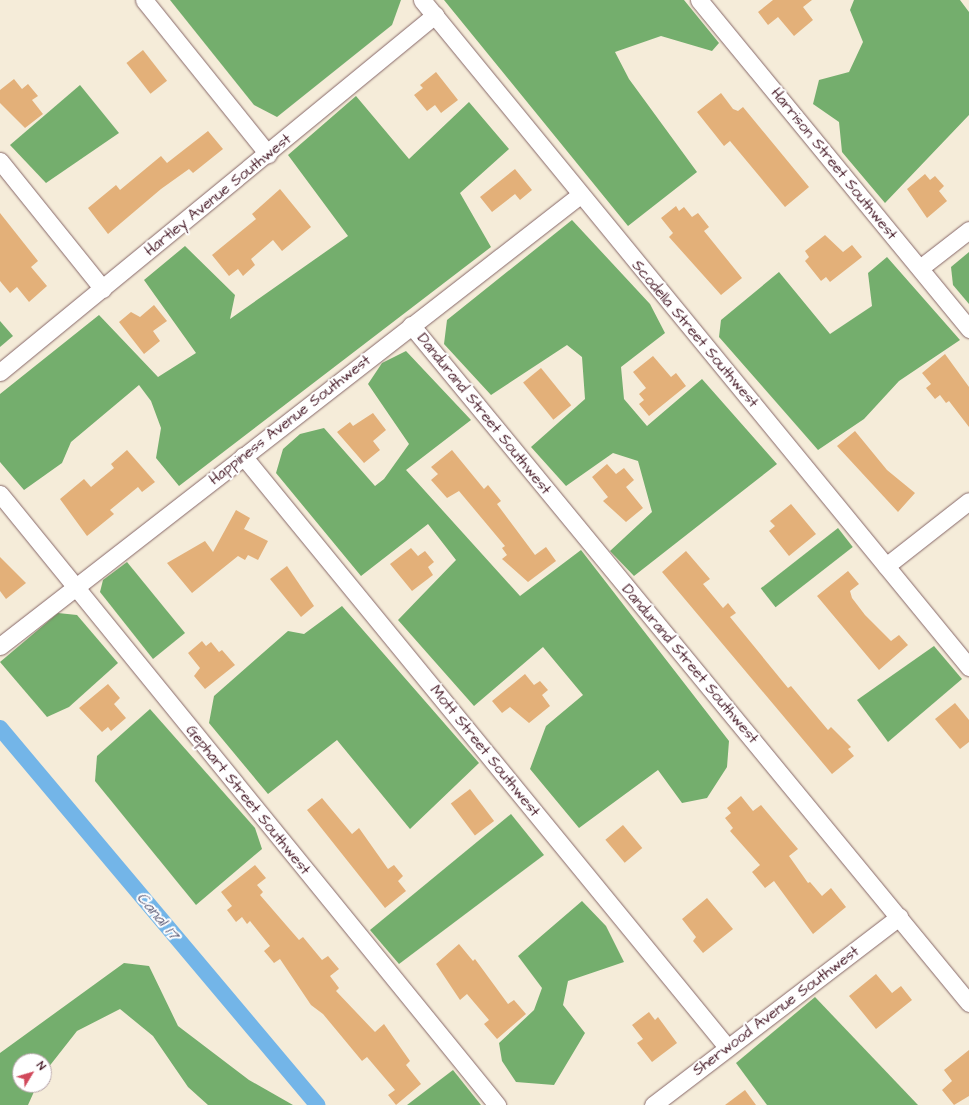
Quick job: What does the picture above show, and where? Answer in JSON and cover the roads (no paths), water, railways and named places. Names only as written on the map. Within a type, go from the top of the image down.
[{"type":"street","points":[[144,0],[268,154]]},
{"type":"street","name":"Scodella Street Southwest","points":[[422,0],[580,195],[969,667]]},
{"type":"street","name":"Harrison Street Southwest","points":[[699,0],[969,329]]},
{"type":"street","name":"Hartley Avenue Southwest","points":[[0,372],[268,154],[435,15]]},
{"type":"street","points":[[0,161],[103,289]]},
{"type":"street","name":"Happiness Avenue Southwest","points":[[0,646],[580,195]]},
{"type":"street","points":[[920,268],[969,230]]},
{"type":"street","name":"Dandurand Street Southwest","points":[[411,325],[969,1004]]},
{"type":"street","name":"Mott Street Southwest","points":[[243,456],[727,1047]]},
{"type":"street","name":"Gephart Street Southwest","points":[[0,494],[497,1105]]},
{"type":"street","points":[[886,566],[969,501]]},
{"type":"street","name":"Sherwood Avenue Southwest","points":[[653,1105],[727,1047],[899,918]]},
{"type":"waterway","name":"Canal 17","points":[[0,728],[317,1105]]}]
